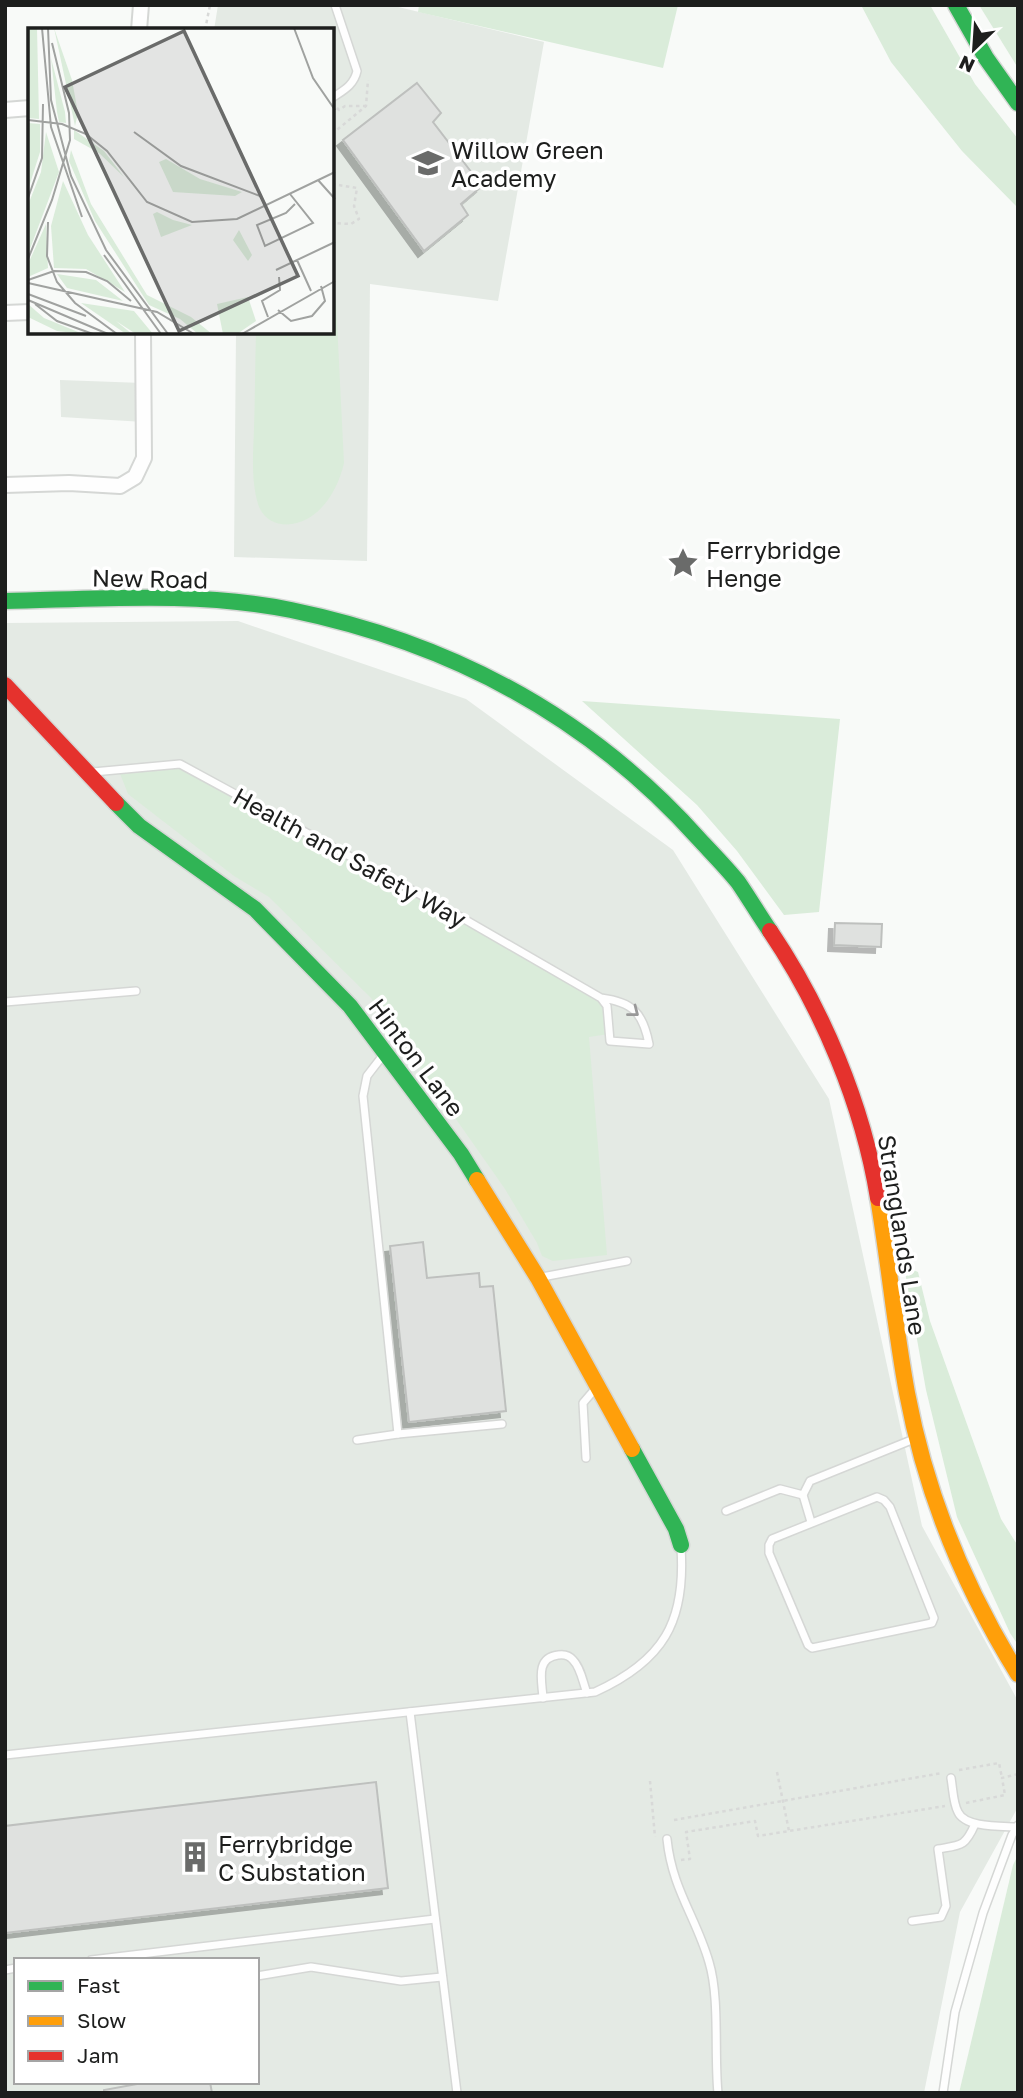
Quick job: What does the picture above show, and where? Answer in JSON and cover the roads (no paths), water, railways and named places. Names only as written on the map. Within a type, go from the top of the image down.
[{"type":"main road","points":[[956,5],[986,58],[1018,103]]},
{"type":"main road","name":"New Road","points":[[5,600],[192,599],[293,610]]},
{"type":"main road","name":"Stranglands Lane","points":[[293,610],[335,619],[417,644],[495,678],[542,705],[604,747],[669,803],[713,850],[753,900],[799,972],[847,1080],[863,1131],[880,1211],[900,1354],[916,1438],[935,1505],[982,1612],[1018,1674]]},
{"type":"main road","name":"Hinton Lane","points":[[5,685],[139,826],[255,909],[350,1006],[461,1154],[538,1278],[676,1528],[681,1545]]},
{"type":"street","points":[[139,28],[141,5]]},
{"type":"street","points":[[5,110],[28,108]]},
{"type":"street","points":[[5,313],[28,312]]},
{"type":"street","points":[[5,485],[69,483],[120,486],[135,477],[144,458],[142,334]]},
{"type":"lane","points":[[334,99],[350,87],[357,71],[335,5]]},
{"type":"lane","name":"Health and Safety Way","points":[[86,773],[180,764],[452,912],[601,998],[617,1000],[639,1013],[646,1027],[649,1044],[610,1041],[607,1006],[601,998]]},
{"type":"lane","points":[[5,1002],[136,991]]},
{"type":"lane","points":[[384,1054],[367,1076],[363,1096],[398,1434]]},
{"type":"lane","points":[[538,1278],[626,1261]]},
{"type":"lane","points":[[586,1458],[583,1403],[598,1386]]},
{"type":"lane","points":[[357,1440],[502,1423]]},
{"type":"lane","points":[[811,1522],[803,1495],[810,1481],[916,1438]]},
{"type":"lane","points":[[726,1511],[780,1489],[803,1495]]},
{"type":"lane","points":[[871,1498],[884,1500],[890,1507],[934,1618],[932,1623],[819,1648],[808,1645],[769,1553],[769,1545],[772,1539],[811,1522],[871,1498]]},
{"type":"lane","points":[[5,1755],[587,1693],[610,1685],[635,1670],[655,1652],[673,1620],[682,1595],[681,1545]]},
{"type":"lane","points":[[544,1698],[541,1670],[544,1662],[553,1656],[565,1654],[573,1659],[587,1693]]},
{"type":"lane","points":[[410,1712],[457,2093]]},
{"type":"lane","points":[[943,2093],[954,2012],[983,1913],[1017,1826],[975,1824],[961,1818],[951,1778]]},
{"type":"lane","points":[[912,1921],[941,1917],[946,1906],[938,1849],[962,1844],[968,1839],[975,1824]]},
{"type":"lane","points":[[667,1839],[669,1862],[680,1895],[710,1965],[718,2093]]},
{"type":"lane","points":[[108,1958],[435,1919]]},
{"type":"lane","points":[[259,1976],[312,1967],[401,1981],[442,1977]]},
{"type":"place","name":"Willow Green Academy","points":[[428,163]]},
{"type":"place","name":"Ferrybridge Henge","points":[[683,563]]},
{"type":"place","name":"Ferrybridge C Substation","points":[[195,1857]]}]
